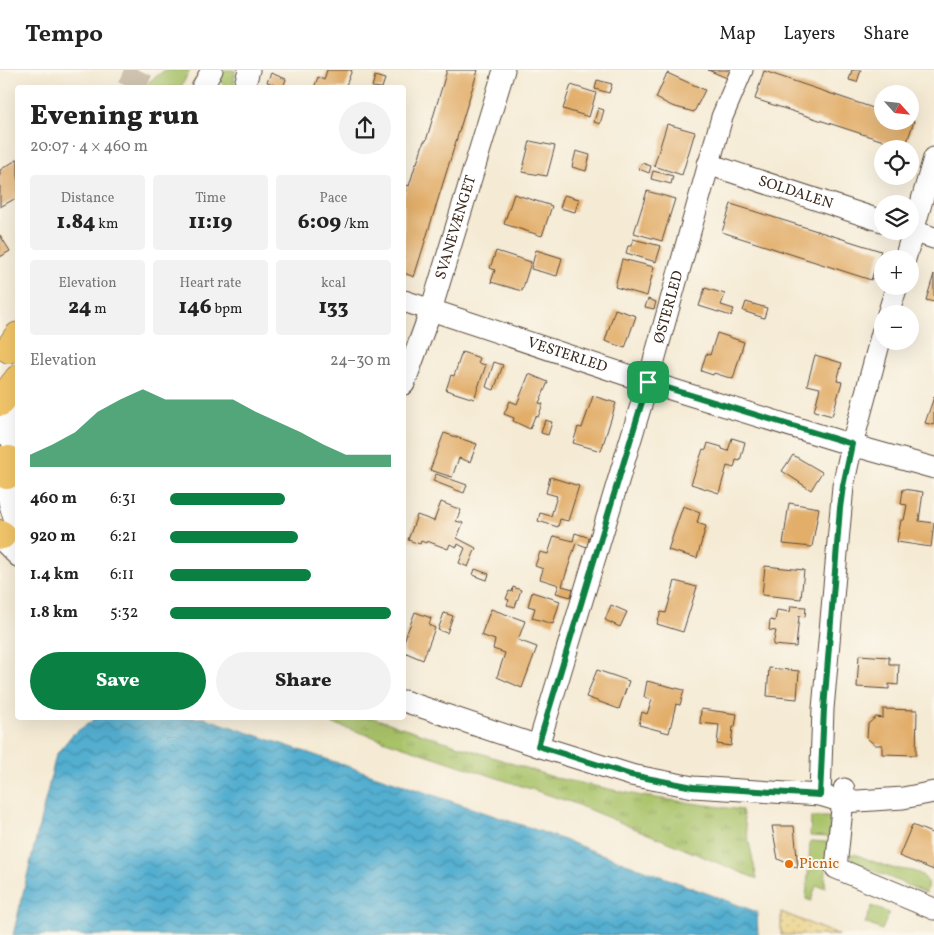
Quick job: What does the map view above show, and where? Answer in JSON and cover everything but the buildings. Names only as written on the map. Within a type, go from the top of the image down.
[{"type":"main road","points":[[0,402],[15,383]]},
{"type":"street","points":[[189,85],[196,70]]},
{"type":"street","points":[[204,85],[212,70]]},
{"type":"street","points":[[245,85],[250,70]]},
{"type":"street","name":"SVANEVÆNGET","points":[[406,379],[431,310],[504,70]]},
{"type":"street","name":"ØSTERLED","points":[[538,746],[648,382],[722,117],[742,70]]},
{"type":"street","points":[[919,207],[934,158]]},
{"type":"street","name":"SOLDALEN","points":[[708,164],[874,218]]},
{"type":"street","points":[[919,233],[934,238]]},
{"type":"street","name":"VESTERLED","points":[[406,302],[648,382],[934,468]]},
{"type":"street","points":[[820,795],[824,709],[840,508],[852,444],[877,350]]},
{"type":"street","points":[[0,434],[3,422],[15,400]]},
{"type":"street","points":[[7,536],[7,468],[15,440]]},
{"type":"street","points":[[406,702],[631,775],[693,787],[903,798],[934,792]]},
{"type":"street","points":[[844,795],[934,784]]},
{"type":"street","points":[[844,795],[836,868],[934,909]]},
{"type":"green space","points":[[165,70],[190,70],[182,85],[145,85]]},
{"type":"green space","points":[[218,70],[235,70],[234,85],[224,85],[215,77]]},
{"type":"green space","points":[[322,720],[380,720],[556,778],[642,796],[742,810],[757,879],[573,803]]},
{"type":"green space","points":[[811,817],[830,817],[829,837],[810,836]]},
{"type":"green space","points":[[810,841],[828,842],[825,887],[816,886],[811,901],[806,899]]},
{"type":"green space","points":[[851,854],[892,868],[909,870],[922,875],[927,881],[926,893],[853,862],[850,858]]},
{"type":"green space","points":[[872,906],[889,913],[882,930],[865,923]]},
{"type":"sand","points":[[781,912],[838,935],[781,935]]},
{"type":"water","points":[[93,720],[211,720],[545,833],[757,912],[758,935],[13,935],[56,755],[72,735]]},
{"type":"tunnel","points":[[132,85],[139,70]]},
{"type":"place","name":"Picnic","points":[[789,864]]},
{"type":"route","points":[[648,382],[852,444],[840,508],[824,709],[820,795],[693,787],[631,775],[538,746],[648,382]]}]
